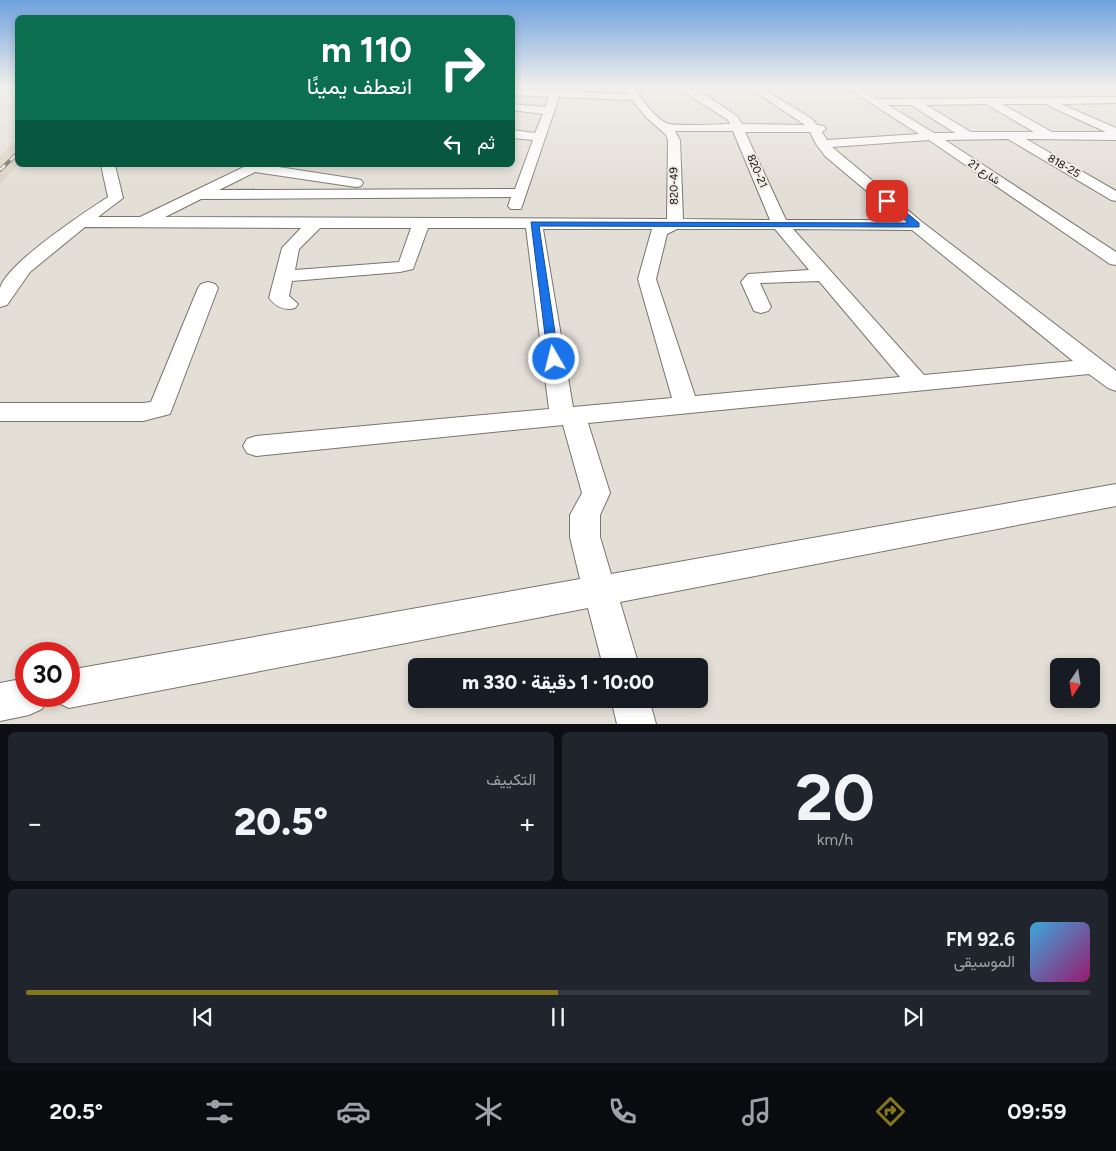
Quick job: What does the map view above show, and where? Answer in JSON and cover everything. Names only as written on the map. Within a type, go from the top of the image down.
[{"type":"street","points":[[510,224],[546,121]]},
{"type":"street","name":"820-49","points":[[656,121],[671,133],[674,140],[675,224],[659,231],[647,279],[686,405]]},
{"type":"street","name":"820-21","points":[[735,121],[780,225],[918,383]]},
{"type":"street","points":[[807,121],[814,128],[822,144],[916,225],[1116,383]]},
{"type":"street","name":"شارع 21","points":[[907,121],[1116,260]]},
{"type":"street","points":[[944,121],[969,136]]},
{"type":"street","points":[[1023,121],[1050,136]]},
{"type":"street","points":[[1093,121],[1116,134]]},
{"type":"street","points":[[664,127],[814,128],[889,137]]},
{"type":"street","points":[[515,134],[540,137]]},
{"type":"street","points":[[822,144],[889,137],[1087,136],[1116,134]]},
{"type":"street","name":"818-25","points":[[1011,136],[1116,197]]},
{"type":"street","points":[[1087,136],[1116,150]]},
{"type":"street","points":[[515,164],[530,167]]},
{"type":"street","points":[[0,302],[23,268],[81,222],[116,198],[108,167]]},
{"type":"street","points":[[139,223],[255,167]]},
{"type":"street","points":[[263,167],[423,193]]},
{"type":"street","points":[[198,195],[521,192]]},
{"type":"street","points":[[81,222],[916,225]]},
{"type":"street","points":[[288,304],[279,298],[291,248],[315,223]]},
{"type":"street","points":[[284,276],[407,265],[421,224]]},
{"type":"street","points":[[534,224],[567,416],[596,493],[585,515],[585,537],[619,658]]},
{"type":"street","points":[[761,307],[750,282],[755,278],[824,275]]},
{"type":"street","points":[[0,412],[143,412],[161,408],[208,288]]},
{"type":"street","points":[[256,446],[1094,366]]},
{"type":"street","points":[[80,687],[1116,494]]},
{"type":"street","points":[[0,702],[15,699]]},
{"type":"street","points":[[633,708],[637,724]]},
{"type":"shaded area","points":[[15,141],[16,167],[0,184],[0,156]]},
{"type":"railway","points":[[0,170],[15,156]]},
{"type":"route","points":[[554,359],[534,224],[916,225],[887,201]]}]
